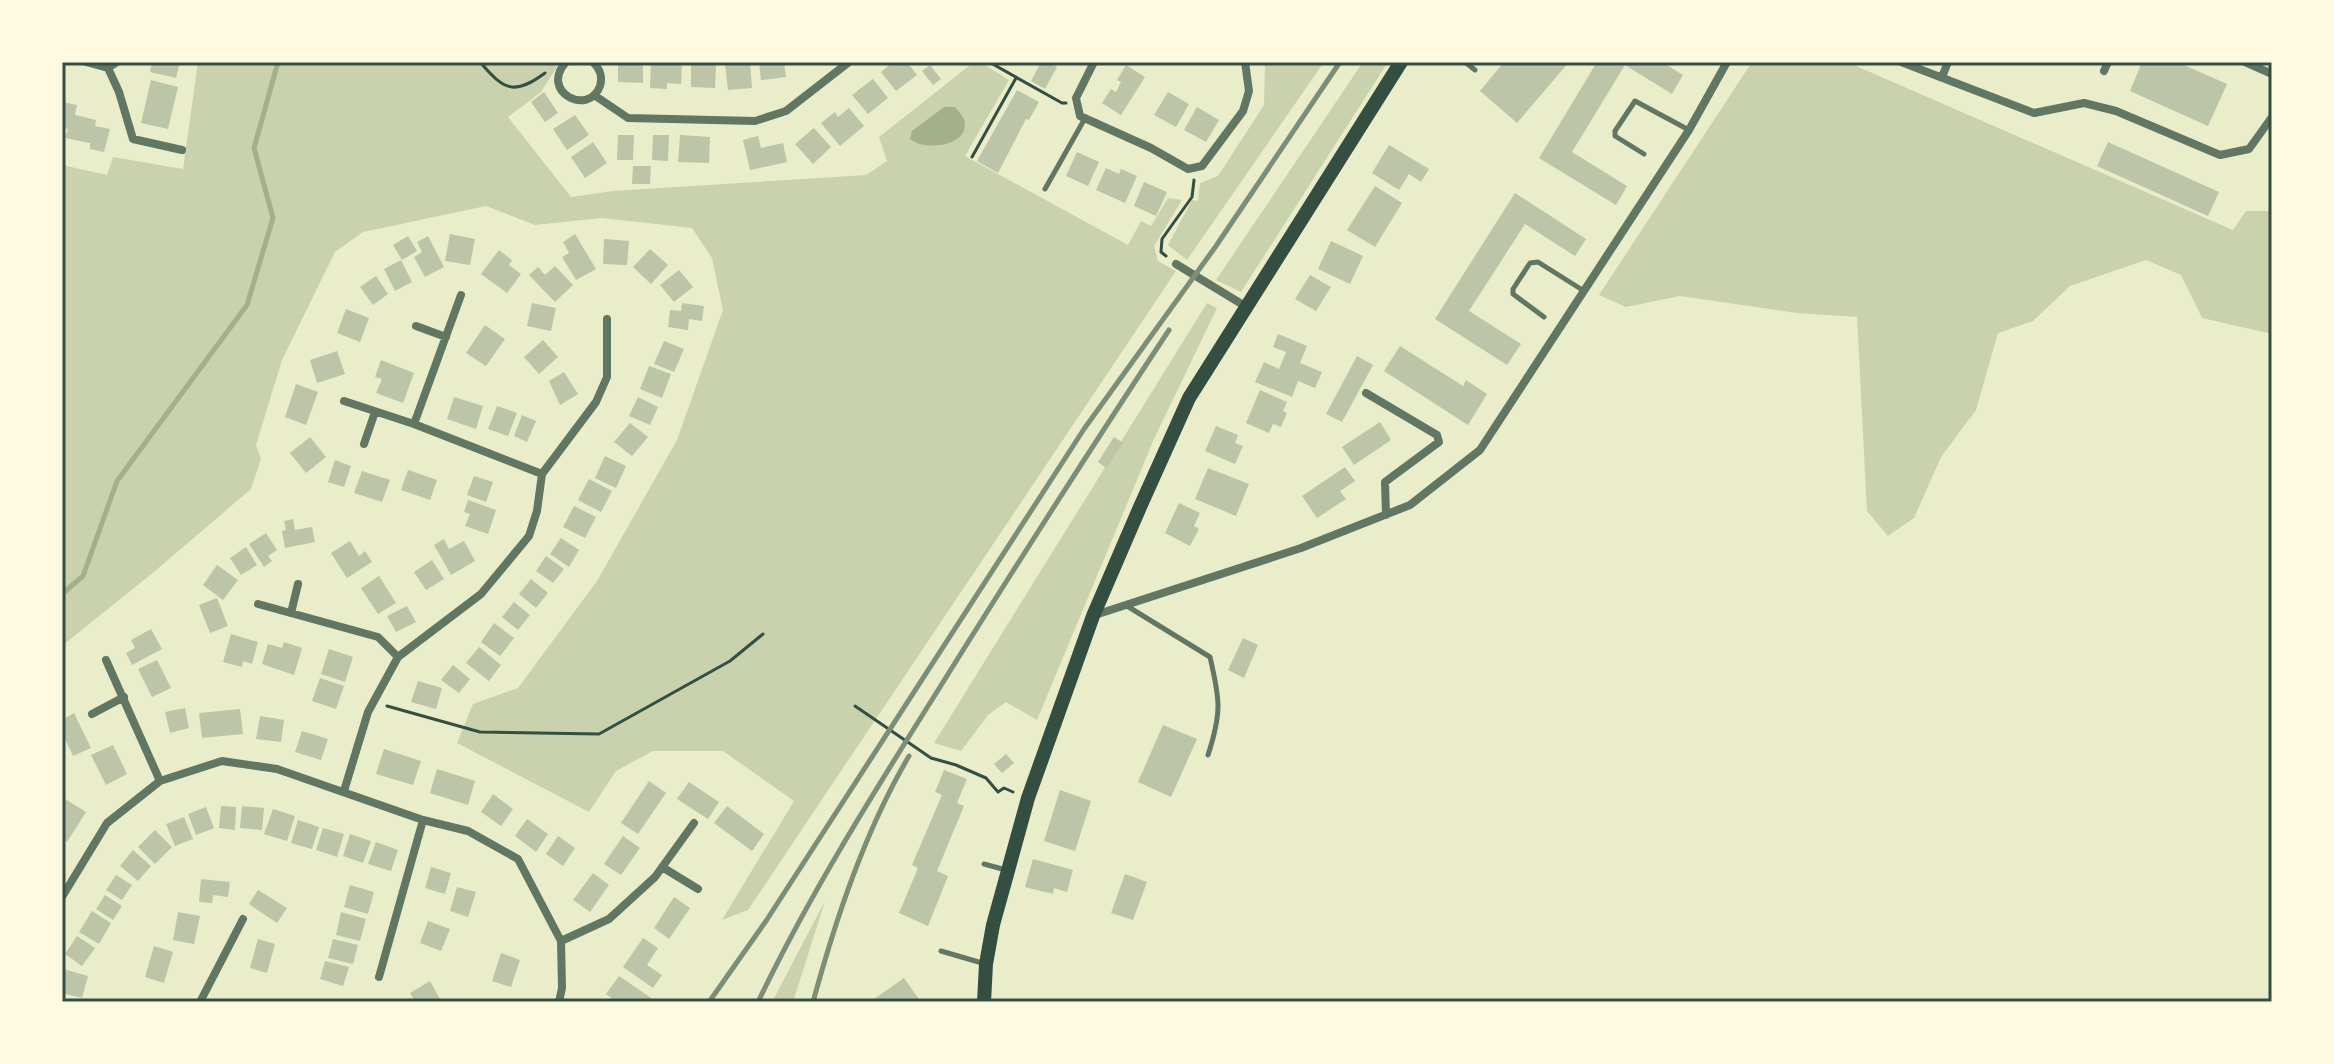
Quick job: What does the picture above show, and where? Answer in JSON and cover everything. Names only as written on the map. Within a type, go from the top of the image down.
[{"type":"main road","points":[[984,1002],[986,964],[1006,870],[1028,798],[1093,616],[1189,398],[1401,62]]},
{"type":"street","points":[[86,62],[108,68],[117,62]]},
{"type":"street","points":[[566,62],[559,71],[559,85],[568,97],[581,100],[594,95],[598,89],[601,76],[593,62]]},
{"type":"street","points":[[594,95],[628,118],[755,121],[786,111],[849,62]]},
{"type":"street","points":[[1094,62],[1078,91],[1076,102],[1080,116],[1151,148],[1179,166],[1196,169],[1208,159],[1243,111],[1249,91],[1245,62]]},
{"type":"street","points":[[1093,616],[1301,548],[1410,505],[1480,450],[1689,130],[1727,62]]},
{"type":"street","points":[[1901,62],[2034,113],[2084,103],[2116,111],[2220,155],[2249,149],[2272,117]]},
{"type":"street","points":[[1942,77],[1948,62]]},
{"type":"street","points":[[2245,62],[2272,74]]},
{"type":"street","points":[[108,68],[119,92],[133,139],[182,150]]},
{"type":"street","points":[[1176,264],[1245,306]]},
{"type":"street","points":[[414,424],[461,295]]},
{"type":"street","points":[[344,791],[373,702],[398,657],[481,594],[529,536],[537,511],[542,474],[596,402],[607,377],[607,319]]},
{"type":"street","points":[[416,326],[446,337]]},
{"type":"street","points":[[1366,393],[1437,435],[1439,442],[1385,482],[1386,515]]},
{"type":"street","points":[[344,401],[414,424],[542,474]]},
{"type":"street","points":[[364,444],[375,412]]},
{"type":"street","points":[[291,613],[298,584]]},
{"type":"street","points":[[258,604],[378,637],[398,657]]},
{"type":"street","points":[[106,660],[160,781]]},
{"type":"street","points":[[92,714],[124,697]]},
{"type":"street","points":[[62,897],[107,823],[160,781],[222,761],[277,769],[423,820],[468,831],[518,859],[561,941],[562,988],[559,1002]]},
{"type":"street","points":[[379,977],[423,820]]},
{"type":"street","points":[[561,941],[609,919],[662,867],[694,823]]},
{"type":"street","points":[[662,867],[698,889]]},
{"type":"street","points":[[200,1002],[243,919]]},
{"type":"lane","points":[[1465,62],[1475,70]]},
{"type":"lane","points":[[1644,154],[1615,136],[1615,131],[1635,101],[1689,130]]},
{"type":"lane","points":[[1045,189],[1084,120]]},
{"type":"lane","points":[[1544,317],[1513,294],[1513,289],[1530,263],[1538,262],[1584,291]]},
{"type":"lane","points":[[1127,606],[1210,657],[1218,692],[1219,722],[1208,755]]},
{"type":"lane","points":[[984,864],[1006,870]]},
{"type":"lane","points":[[941,951],[986,964]]},
{"type":"path","points":[[480,62],[496,81],[515,88],[523,87],[544,73],[559,71]]},
{"type":"path","points":[[989,62],[1062,103],[1076,102]]},
{"type":"path","points":[[972,157],[1016,78]]},
{"type":"path","points":[[1176,264],[1161,252],[1160,246],[1192,197],[1196,169]]},
{"type":"path","points":[[373,702],[480,732],[599,734],[730,661],[763,634]]},
{"type":"path","points":[[855,706],[931,758],[986,778],[998,792],[1004,788],[1028,798]]},
{"type":"shaded area","points":[[198,62],[560,62],[541,92],[508,117],[571,197],[613,191],[866,175],[887,161],[879,137],[974,62],[980,62],[1009,80],[965,156],[1128,245],[1141,221],[1151,226],[1168,198],[1182,200],[1154,246],[1158,261],[1176,271],[748,910],[722,920],[794,801],[723,751],[653,751],[616,771],[589,812],[457,743],[473,704],[518,688],[597,581],[677,440],[723,310],[712,258],[692,228],[602,218],[535,225],[486,206],[363,232],[335,252],[282,360],[256,445],[261,459],[251,489],[62,646],[62,165],[107,175],[113,157],[183,169]]},
{"type":"shaded area","points":[[1265,62],[1324,62],[1187,260],[1168,245],[1192,200],[1198,201],[1200,183],[1218,176],[1264,105]]},
{"type":"shaded area","points":[[1363,62],[1388,62],[1241,292],[1216,280]]},
{"type":"shaded area","points":[[1752,62],[1847,62],[2233,230],[2246,211],[2272,211],[2272,334],[2202,318],[2181,275],[2146,260],[2070,286],[2033,321],[1998,333],[1976,410],[1941,457],[1914,518],[1888,536],[1867,511],[1857,317],[1797,313],[1680,296],[1626,307],[1599,295]]},
{"type":"shaded area","points":[[944,107],[955,107],[964,120],[959,138],[933,146],[910,139],[912,131]]},
{"type":"shaded area","points":[[1207,303],[1217,308],[1154,439],[1037,720],[1006,702],[988,715],[961,751],[934,743]]},
{"type":"shaded area","points":[[825,901],[793,1002],[772,1002]]},
{"type":"building","points":[[152,62],[180,62],[176,78],[150,72]]},
{"type":"building","points":[[618,62],[643,62],[643,83],[618,82]]},
{"type":"building","points":[[651,62],[682,62],[681,84],[667,83],[667,89],[650,88]]},
{"type":"building","points":[[691,62],[716,62],[715,88],[691,87]]},
{"type":"building","points":[[750,62],[752,88],[728,90],[725,64]]},
{"type":"building","points":[[759,62],[784,62],[786,77],[761,80]]},
{"type":"building","points":[[893,62],[907,62],[917,75],[896,91],[881,72]]},
{"type":"building","points":[[1041,62],[1057,67],[1045,89],[1031,81]]},
{"type":"building","points":[[1504,62],[1569,62],[1517,123],[1480,91]]},
{"type":"building","points":[[1597,62],[1662,62],[1683,75],[1672,94],[1625,65],[1572,152],[1627,186],[1616,205],[1539,158]]},
{"type":"building","points":[[2142,62],[2177,62],[2227,84],[2208,126],[2130,91]]},
{"type":"building","points":[[930,65],[941,79],[933,85],[922,71]]},
{"type":"building","points":[[1126,65],[1145,77],[1121,115],[1102,103],[1111,89],[1116,92],[1121,82],[1117,80]]},
{"type":"building","points":[[873,79],[888,98],[868,114],[852,95]]},
{"type":"building","points":[[151,80],[178,87],[168,129],[141,123]]},
{"type":"building","points":[[1017,90],[1039,102],[1029,120],[1026,119],[998,173],[977,161]]},
{"type":"building","points":[[544,92],[558,113],[545,122],[531,102]]},
{"type":"building","points":[[1168,92],[1189,104],[1176,127],[1154,115]]},
{"type":"building","points":[[62,102],[77,105],[75,115],[96,120],[95,126],[110,129],[104,152],[90,149],[90,143],[65,138],[68,129],[62,127]]},
{"type":"building","points":[[1197,107],[1219,120],[1206,142],[1184,130]]},
{"type":"building","points":[[849,108],[864,126],[840,146],[821,123],[835,112],[838,117]]},
{"type":"building","points":[[575,115],[589,135],[567,150],[553,129]]},
{"type":"building","points":[[814,128],[831,147],[813,164],[795,144]]},
{"type":"building","points":[[618,135],[634,135],[633,160],[617,160]]},
{"type":"building","points":[[653,135],[669,135],[668,161],[652,160]]},
{"type":"building","points":[[680,135],[710,137],[709,163],[678,162]]},
{"type":"building","points":[[758,136],[761,148],[783,143],[787,162],[750,170],[743,140]]},
{"type":"building","points":[[593,142],[607,163],[585,178],[571,157]]},
{"type":"building","points":[[2108,142],[2219,192],[2208,216],[2097,166]]},
{"type":"building","points":[[1389,145],[1429,169],[1421,182],[1409,174],[1399,190],[1372,173]]},
{"type":"building","points":[[1077,152],[1099,162],[1088,186],[1066,176]]},
{"type":"building","points":[[633,166],[651,166],[650,184],[632,184]]},
{"type":"building","points":[[1106,168],[1119,174],[1121,169],[1137,176],[1125,203],[1096,190]]},
{"type":"building","points":[[1144,182],[1167,192],[1156,216],[1134,206]]},
{"type":"building","points":[[1375,186],[1402,203],[1375,247],[1347,230]]},
{"type":"building","points":[[1515,193],[1586,239],[1575,256],[1525,224],[1469,311],[1521,344],[1507,365],[1435,319]]},
{"type":"building","points":[[450,234],[475,239],[470,265],[445,261]]},
{"type":"building","points":[[575,234],[596,269],[576,280],[562,257],[569,253],[563,242]]},
{"type":"building","points":[[408,236],[417,251],[402,260],[393,245]]},
{"type":"building","points":[[428,236],[444,267],[425,277],[414,257],[422,252],[417,242]]},
{"type":"building","points":[[604,239],[629,241],[627,265],[603,264]]},
{"type":"building","points":[[1331,241],[1363,256],[1350,284],[1318,269]]},
{"type":"building","points":[[650,249],[668,265],[651,284],[633,267]]},
{"type":"building","points":[[499,250],[512,260],[509,265],[521,274],[507,293],[481,274]]},
{"type":"building","points":[[401,260],[412,282],[395,291],[384,269]]},
{"type":"building","points":[[555,266],[573,285],[555,302],[529,275],[538,267],[545,275]]},
{"type":"building","points":[[679,270],[693,287],[674,302],[660,285]]},
{"type":"building","points":[[1310,275],[1331,287],[1316,311],[1295,299]]},
{"type":"building","points":[[376,276],[388,294],[373,305],[360,287]]},
{"type":"building","points":[[532,303],[556,308],[551,331],[527,326]]},
{"type":"building","points":[[682,303],[704,306],[702,321],[689,319],[688,330],[668,327],[670,310],[681,311]]},
{"type":"building","points":[[346,309],[369,318],[360,342],[337,333]]},
{"type":"building","points":[[485,325],[505,339],[486,366],[466,353]]},
{"type":"building","points":[[1278,334],[1307,346],[1300,363],[1322,372],[1315,388],[1298,381],[1292,397],[1255,382],[1264,362],[1279,369],[1286,352],[1273,347]]},
{"type":"building","points":[[543,340],[558,357],[539,374],[524,357]]},
{"type":"building","points":[[664,341],[684,349],[674,372],[654,364]]},
{"type":"building","points":[[1400,346],[1463,386],[1466,380],[1487,394],[1468,425],[1384,371]]},
{"type":"building","points":[[337,351],[345,374],[317,383],[310,360]]},
{"type":"building","points":[[1357,356],[1373,365],[1342,422],[1326,414]]},
{"type":"building","points":[[381,360],[414,373],[403,403],[376,393],[382,379],[375,377]]},
{"type":"building","points":[[649,366],[671,374],[662,398],[640,389]]},
{"type":"building","points":[[564,372],[578,394],[560,405],[549,381]]},
{"type":"building","points":[[296,384],[318,392],[306,425],[285,417]]},
{"type":"building","points":[[1260,390],[1287,402],[1283,411],[1287,413],[1281,427],[1273,424],[1269,433],[1246,423]]},
{"type":"building","points":[[454,397],[483,406],[476,429],[447,419]]},
{"type":"building","points":[[638,397],[658,407],[650,425],[629,416]]},
{"type":"building","points":[[497,406],[517,413],[508,436],[488,429]]},
{"type":"building","points":[[522,415],[536,421],[527,442],[514,436]]},
{"type":"building","points":[[1380,422],[1391,440],[1354,465],[1342,447]]},
{"type":"building","points":[[630,423],[648,437],[632,456],[614,442]]},
{"type":"building","points":[[1216,426],[1238,435],[1235,443],[1243,446],[1235,464],[1205,451]]},
{"type":"building","points":[[310,437],[326,457],[306,473],[290,453]]},
{"type":"building","points":[[1114,437],[1123,443],[1106,468],[1098,462]]},
{"type":"building","points":[[605,456],[626,466],[616,488],[595,478]]},
{"type":"building","points":[[335,460],[351,466],[344,487],[328,482]]},
{"type":"building","points":[[1345,467],[1355,481],[1340,491],[1346,499],[1317,518],[1302,496]]},
{"type":"building","points":[[1208,468],[1249,484],[1236,516],[1195,499]]},
{"type":"building","points":[[408,470],[437,480],[430,500],[401,490]]},
{"type":"building","points":[[362,471],[390,480],[382,502],[354,493]]},
{"type":"building","points":[[474,476],[493,482],[486,502],[467,495]]},
{"type":"building","points":[[589,479],[612,491],[601,512],[578,500]]},
{"type":"building","points":[[468,500],[496,510],[488,534],[465,526],[470,514],[464,512]]},
{"type":"building","points":[[1179,503],[1200,513],[1194,526],[1199,529],[1190,546],[1165,533]]},
{"type":"building","points":[[574,506],[596,517],[585,538],[563,527]]},
{"type":"building","points":[[293,519],[295,530],[312,527],[315,542],[285,548],[284,521]]},
{"type":"building","points":[[266,533],[277,550],[268,556],[272,561],[264,567],[249,544]]},
{"type":"building","points":[[561,538],[579,550],[569,567],[550,554]]},
{"type":"building","points":[[444,539],[449,549],[464,541],[475,561],[451,575],[434,545]]},
{"type":"building","points":[[350,541],[359,556],[365,551],[372,562],[347,578],[331,553]]},
{"type":"building","points":[[246,547],[257,565],[241,575],[230,558]]},
{"type":"building","points":[[546,556],[564,569],[553,583],[536,571]]},
{"type":"building","points":[[432,560],[444,579],[426,590],[414,572]]},
{"type":"building","points":[[217,565],[238,580],[223,600],[203,585]]},
{"type":"building","points":[[379,576],[396,603],[378,614],[361,588]]},
{"type":"building","points":[[531,579],[548,593],[536,608],[519,594]]},
{"type":"building","points":[[217,598],[228,626],[210,633],[199,605]]},
{"type":"building","points":[[514,602],[530,615],[518,630],[502,617]]},
{"type":"building","points":[[407,606],[416,622],[396,632],[387,616]]},
{"type":"building","points":[[494,623],[514,638],[500,656],[481,642]]},
{"type":"building","points":[[151,629],[162,649],[132,665],[126,653],[135,648],[131,640]]},
{"type":"building","points":[[231,634],[258,642],[252,664],[243,661],[242,667],[223,662]]},
{"type":"building","points":[[1243,638],[1258,645],[1244,678],[1228,670]]},
{"type":"building","points":[[284,642],[302,648],[294,675],[262,664],[268,644],[282,648]]},
{"type":"building","points":[[479,647],[501,665],[489,681],[466,663]]},
{"type":"building","points":[[329,649],[353,657],[345,682],[321,674]]},
{"type":"building","points":[[157,660],[171,688],[152,697],[138,669]]},
{"type":"building","points":[[453,665],[470,679],[459,693],[441,680]]},
{"type":"building","points":[[320,678],[344,686],[336,709],[312,701]]},
{"type":"building","points":[[418,681],[442,688],[436,709],[411,702]]},
{"type":"building","points":[[185,708],[189,728],[170,733],[165,712]]},
{"type":"building","points":[[240,709],[243,734],[202,738],[199,713]]},
{"type":"building","points":[[74,713],[91,748],[73,756],[62,732],[62,720]]},
{"type":"building","points":[[260,716],[284,720],[281,742],[256,739]]},
{"type":"building","points":[[1163,725],[1197,739],[1171,797],[1138,782]]},
{"type":"building","points":[[302,731],[328,739],[321,760],[295,752]]},
{"type":"building","points":[[113,745],[127,774],[106,785],[91,755]]},
{"type":"building","points":[[384,749],[421,761],[413,785],[376,774]]},
{"type":"building","points":[[1006,754],[1014,763],[1002,773],[994,764]]},
{"type":"building","points":[[437,769],[475,781],[468,805],[430,793]]},
{"type":"building","points":[[944,770],[967,779],[957,803],[964,806],[937,871],[948,876],[928,926],[899,913],[918,868],[912,865],[942,795],[935,792]]},
{"type":"building","points":[[649,781],[666,793],[638,834],[621,823]]},
{"type":"building","points":[[689,782],[719,802],[708,819],[677,799]]},
{"type":"building","points":[[1060,790],[1091,801],[1075,851],[1044,841]]},
{"type":"building","points":[[493,794],[513,809],[501,826],[481,812]]},
{"type":"building","points":[[62,797],[86,812],[67,842],[62,839]]},
{"type":"building","points":[[221,806],[236,807],[235,830],[219,828]]},
{"type":"building","points":[[242,806],[264,808],[262,830],[240,828]]},
{"type":"building","points":[[727,806],[764,834],[752,851],[714,823]]},
{"type":"building","points":[[206,807],[214,828],[196,835],[188,814]]},
{"type":"building","points":[[273,809],[295,816],[287,841],[264,834]]},
{"type":"building","points":[[184,817],[193,839],[175,846],[166,824]]},
{"type":"building","points":[[527,819],[548,834],[536,852],[515,836]]},
{"type":"building","points":[[298,820],[319,827],[312,849],[291,843]]},
{"type":"building","points":[[323,828],[344,834],[337,857],[316,850]]},
{"type":"building","points":[[155,830],[172,847],[155,864],[138,847]]},
{"type":"building","points":[[350,834],[371,841],[363,863],[343,856]]},
{"type":"building","points":[[558,836],[575,848],[563,866],[546,854]]},
{"type":"building","points":[[623,836],[640,848],[621,875],[604,864]]},
{"type":"building","points":[[376,842],[398,850],[391,871],[368,864]]},
{"type":"building","points":[[133,850],[151,866],[138,881],[120,866]]},
{"type":"building","points":[[1033,859],[1073,870],[1067,892],[1054,888],[1053,894],[1025,887]]},
{"type":"building","points":[[431,867],[451,873],[445,894],[425,888]]},
{"type":"building","points":[[593,873],[609,885],[590,912],[573,900]]},
{"type":"building","points":[[1125,874],[1147,882],[1133,920],[1111,913]]},
{"type":"building","points":[[116,875],[132,885],[122,900],[106,890]]},
{"type":"building","points":[[201,879],[230,882],[228,897],[213,895],[212,903],[199,902]]},
{"type":"building","points":[[350,885],[374,892],[368,914],[344,907]]},
{"type":"building","points":[[457,887],[476,892],[468,917],[450,911]]},
{"type":"building","points":[[258,890],[287,908],[277,923],[249,904]]},
{"type":"building","points":[[105,895],[122,906],[113,920],[96,909]]},
{"type":"building","points":[[674,897],[690,908],[669,939],[654,928]]},
{"type":"building","points":[[92,911],[111,923],[99,944],[79,932]]},
{"type":"building","points":[[178,912],[200,916],[194,944],[173,940]]},
{"type":"building","points":[[341,912],[366,919],[360,941],[336,935]]},
{"type":"building","points":[[428,921],[450,929],[441,951],[420,943]]},
{"type":"building","points":[[77,936],[95,948],[82,966],[65,954]]},
{"type":"building","points":[[643,938],[658,948],[647,965],[662,975],[653,988],[623,967]]},
{"type":"building","points":[[258,939],[275,944],[267,973],[250,968]]},
{"type":"building","points":[[333,939],[358,945],[353,964],[328,958]]},
{"type":"building","points":[[154,946],[173,952],[164,983],[145,977]]},
{"type":"building","points":[[501,953],[520,960],[511,987],[492,981]]},
{"type":"building","points":[[325,961],[349,967],[343,986],[320,979]]},
{"type":"building","points":[[63,969],[88,976],[82,998],[62,993]]},
{"type":"building","points":[[619,976],[657,1002],[617,1002],[606,994]]},
{"type":"building","points":[[904,978],[921,1002],[870,1002]]},
{"type":"building","points":[[430,981],[441,1001],[415,1002],[410,993]]},
{"type":"waterway","points":[[62,594],[83,576],[117,481],[247,305],[273,218],[254,148],[278,62]]},
{"type":"railway","points":[[709,1002],[766,921],[1084,429],[1216,246],[1340,62]]},
{"type":"railway","points":[[758,1002],[799,921],[868,803],[1169,330]]},
{"type":"railway","points":[[813,1002],[865,845],[909,756]]}]
